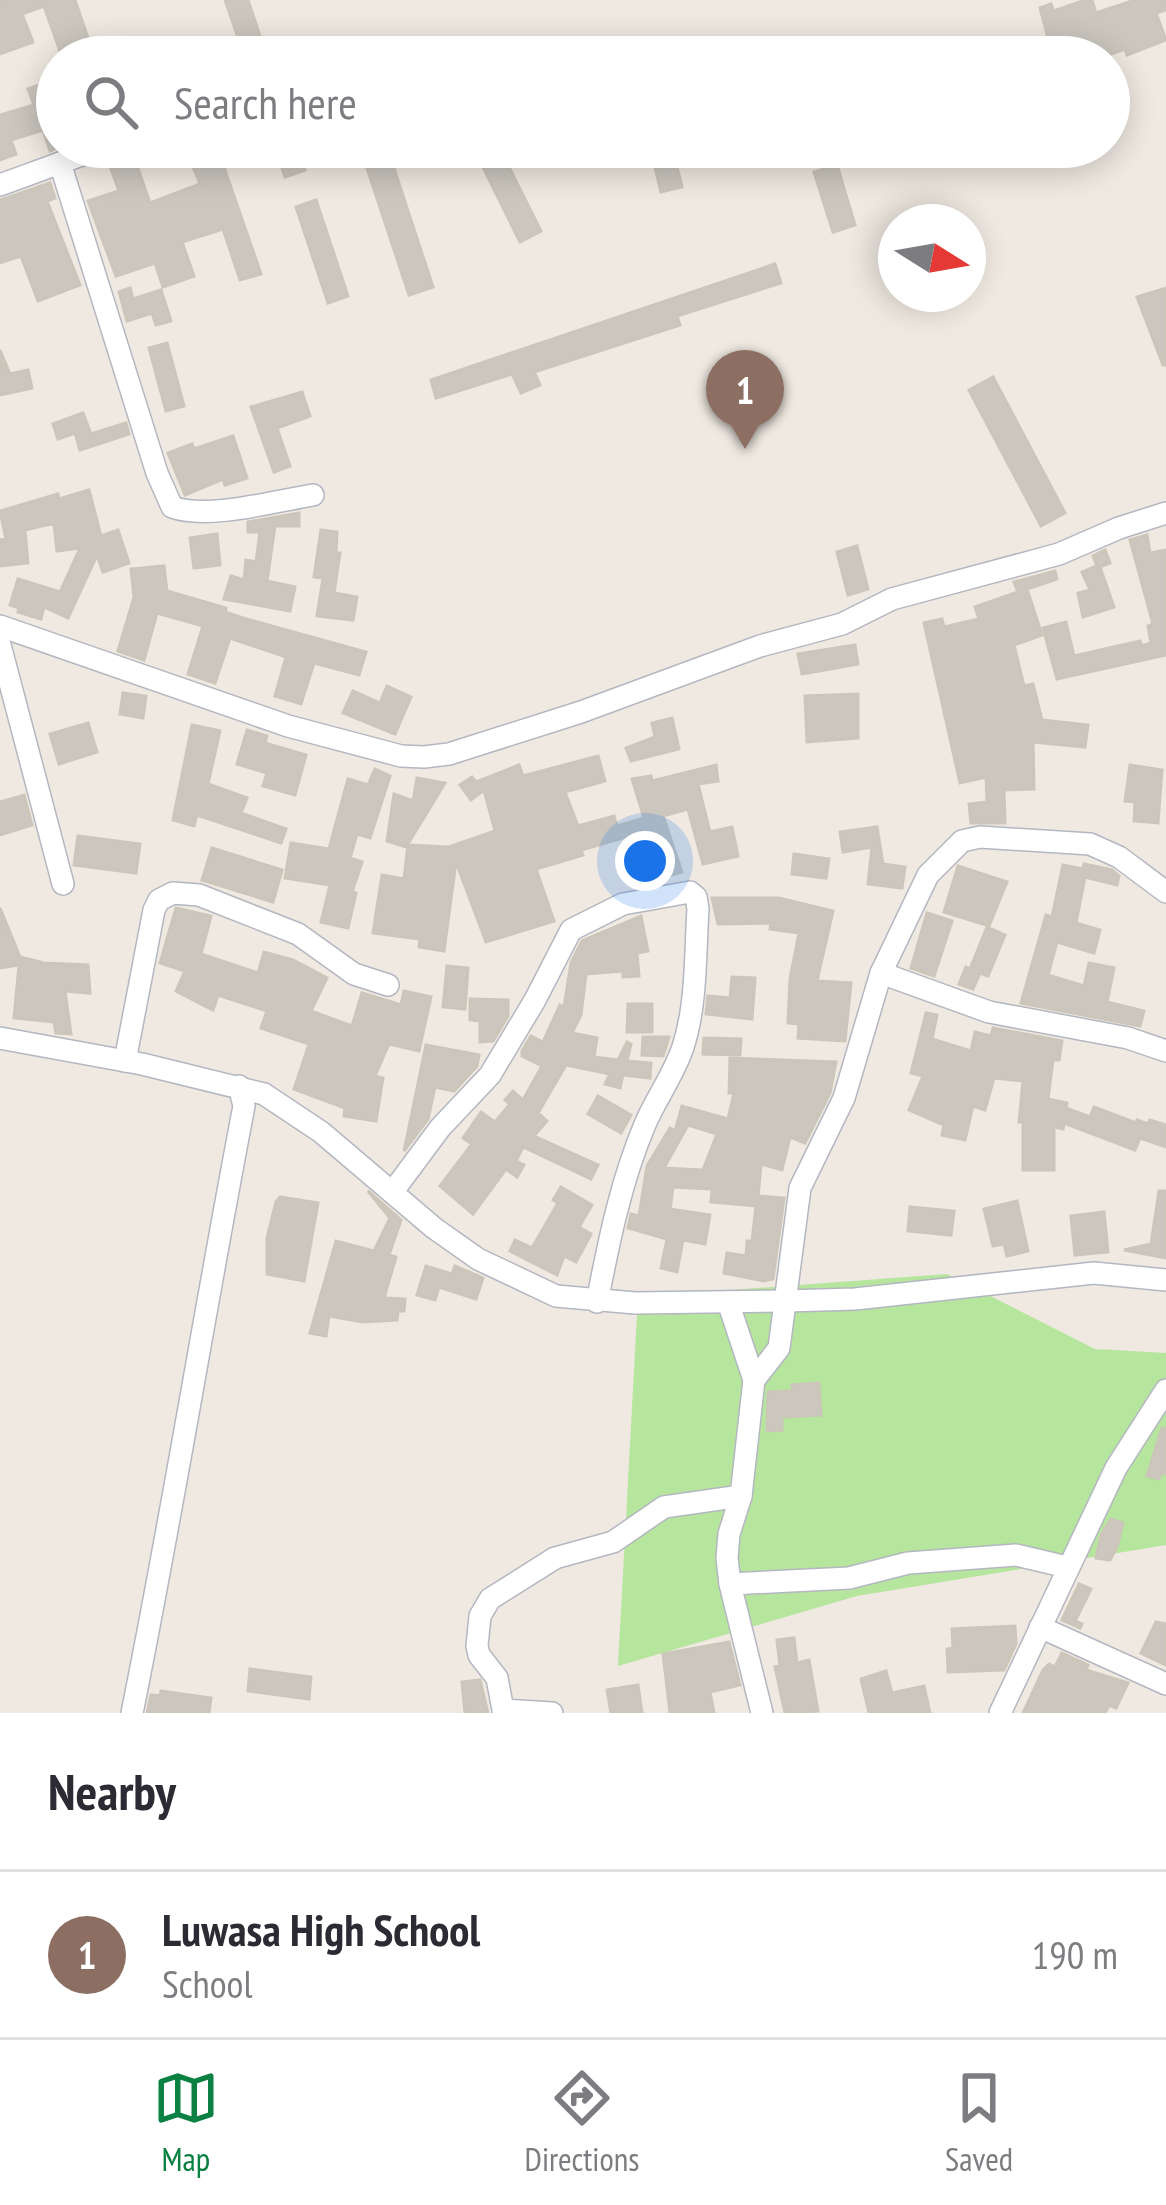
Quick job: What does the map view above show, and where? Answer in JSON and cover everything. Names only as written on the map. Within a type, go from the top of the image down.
[{"type":"street","points":[[0,185],[46,168]]},
{"type":"street","points":[[62,168],[172,507],[220,509],[313,495]]},
{"type":"street","points":[[0,626],[288,726],[401,756],[449,754],[581,712],[760,646],[842,624],[892,599],[1059,554],[1166,513]]},
{"type":"street","points":[[0,645],[63,884]]},
{"type":"street","points":[[754,1380],[779,1348],[800,1188],[844,1098],[881,973],[928,875],[962,841],[980,837],[1090,844],[1119,857],[1166,892]]},
{"type":"street","points":[[125,1061],[154,910],[159,900],[172,893],[187,891],[255,915],[312,942],[354,974],[388,985]]},
{"type":"street","points":[[394,1190],[440,1127],[490,1075],[571,930],[623,904],[690,892],[698,909],[693,998],[683,1046],[646,1120],[617,1203],[597,1302]]},
{"type":"street","points":[[881,973],[989,1012],[1128,1038],[1166,1051]]},
{"type":"street","points":[[0,1038],[125,1061],[249,1095],[321,1132],[434,1228],[500,1272],[556,1296],[597,1302],[786,1301],[855,1299],[1094,1273],[1166,1280]]},
{"type":"street","points":[[132,1713],[249,1095]]},
{"type":"street","points":[[728,1302],[754,1380],[741,1496],[729,1534],[730,1584],[762,1713]]},
{"type":"street","points":[[1000,1713],[1133,1436],[1166,1390]]},
{"type":"street","points":[[553,1713],[503,1710],[497,1678],[477,1646],[480,1616],[490,1599],[555,1558],[613,1542],[664,1507],[741,1496]]},
{"type":"street","points":[[730,1584],[849,1578],[908,1563],[979,1557],[1028,1556],[1067,1567]]},
{"type":"street","points":[[1040,1627],[1166,1684]]},
{"type":"green space","points":[[947,1274],[1095,1349],[1166,1353],[1166,1545],[857,1596],[618,1666],[638,1297]]},
{"type":"building","points":[[0,0],[75,0],[87,36],[55,36],[44,6],[22,14],[33,42],[0,54]]},
{"type":"building","points":[[225,0],[248,0],[260,36],[237,36]]},
{"type":"building","points":[[1085,0],[1092,0],[1096,13],[1135,0],[1166,0],[1166,10],[1156,13],[1166,40],[1130,54],[1130,36],[1047,36],[1040,8],[1051,4],[1054,11]]},
{"type":"building","points":[[36,86],[36,132],[11,140],[16,154],[0,160],[0,115],[34,105],[28,89]]},
{"type":"building","points":[[138,168],[150,203],[200,184],[194,168],[224,168],[261,274],[240,280],[223,229],[182,242],[194,276],[163,287],[155,263],[116,276],[88,201],[119,191],[111,169]]},
{"type":"building","points":[[282,168],[304,168],[305,170],[285,177]]},
{"type":"building","points":[[367,168],[394,168],[433,287],[409,295]]},
{"type":"building","points":[[483,168],[510,168],[541,231],[520,242]]},
{"type":"building","points":[[655,168],[677,168],[682,187],[661,192]]},
{"type":"building","points":[[838,168],[855,225],[833,232],[814,172]]},
{"type":"building","points":[[50,183],[55,198],[47,201],[80,285],[38,301],[21,256],[0,263],[0,200]]},
{"type":"building","points":[[316,200],[348,296],[328,303],[296,207]]},
{"type":"building","points":[[775,264],[781,283],[677,316],[680,325],[534,372],[540,385],[521,393],[512,374],[436,398],[431,380]]},
{"type":"building","points":[[130,288],[133,299],[161,290],[171,321],[156,325],[152,313],[127,321],[119,292]]},
{"type":"building","points":[[1166,288],[1166,365],[1163,365],[1137,297]]},
{"type":"building","points":[[167,343],[184,406],[166,411],[149,348]]},
{"type":"building","points":[[0,350],[10,374],[28,370],[32,388],[0,395]]},
{"type":"building","points":[[993,377],[1065,513],[1041,526],[969,390]]},
{"type":"building","points":[[302,392],[310,416],[277,428],[290,466],[274,472],[251,407]]},
{"type":"building","points":[[83,413],[91,434],[126,423],[129,434],[80,450],[75,433],[58,439],[53,424]]},
{"type":"building","points":[[233,436],[247,478],[225,485],[223,479],[185,495],[168,453]]},
{"type":"building","points":[[89,490],[101,536],[118,530],[129,563],[103,572],[97,555],[68,618],[44,607],[41,619],[18,612],[19,608],[10,605],[18,579],[60,592],[80,548],[57,551],[54,524],[46,525],[25,530],[28,563],[0,566],[0,540],[6,539],[0,511]]},
{"type":"building","points":[[299,513],[299,526],[275,526],[267,581],[295,587],[290,611],[224,599],[231,576],[244,580],[246,560],[256,562],[260,532],[248,532],[248,522]]},
{"type":"building","points":[[321,530],[337,532],[336,553],[340,553],[334,593],[357,597],[353,620],[317,616],[323,578],[314,577]]},
{"type":"building","points":[[217,534],[220,565],[194,568],[190,538]]},
{"type":"building","points":[[1147,535],[1150,553],[1166,550],[1166,655],[1057,679],[1043,628],[1066,622],[1074,656],[1140,641],[1142,646],[1151,643],[1148,626],[1153,624],[1130,540]]},
{"type":"building","points":[[857,546],[868,589],[848,595],[837,552]]},
{"type":"building","points":[[1105,550],[1110,563],[1100,567],[1114,607],[1083,617],[1078,593],[1090,590],[1082,572],[1097,566],[1093,556]]},
{"type":"building","points":[[164,566],[167,591],[366,652],[359,675],[314,663],[301,704],[275,696],[286,657],[230,638],[215,683],[188,674],[203,626],[157,613],[144,660],[118,651],[134,597],[131,569]]},
{"type":"building","points":[[1055,571],[1057,579],[1027,589],[1042,635],[1014,645],[1024,686],[1033,684],[1042,720],[1088,725],[1085,747],[1033,742],[1034,789],[1004,790],[1005,823],[971,823],[969,804],[987,802],[986,777],[960,783],[924,623],[942,619],[944,627],[979,619],[975,607],[1018,592],[1014,582]]},
{"type":"building","points":[[855,645],[858,664],[802,674],[798,654]]},
{"type":"building","points":[[387,686],[411,697],[395,734],[343,713],[353,691],[380,703]]},
{"type":"building","points":[[123,693],[146,696],[143,718],[120,714]]},
{"type":"building","points":[[858,694],[858,738],[807,742],[805,696]]},
{"type":"building","points":[[672,718],[679,749],[631,761],[626,748],[655,737],[652,723]]},
{"type":"building","points":[[88,723],[97,752],[59,764],[50,734]]},
{"type":"building","points":[[192,725],[220,731],[208,784],[247,798],[241,813],[286,829],[281,843],[197,815],[194,826],[173,820]]},
{"type":"building","points":[[247,730],[267,736],[265,743],[306,755],[295,795],[263,786],[267,773],[237,764]]},
{"type":"building","points":[[598,756],[605,781],[565,792],[578,826],[614,816],[617,826],[644,818],[632,779],[651,776],[652,781],[716,765],[718,781],[698,784],[710,832],[732,827],[738,856],[703,864],[688,809],[663,816],[682,872],[639,884],[626,837],[581,850],[583,855],[536,869],[554,921],[486,942],[456,862],[444,951],[419,947],[420,939],[373,933],[382,875],[404,879],[408,845],[449,847],[495,831],[484,790],[471,800],[460,785],[472,777],[476,782],[519,765],[523,776]]},
{"type":"building","points":[[1130,765],[1162,770],[1158,823],[1134,821],[1135,802],[1125,801]]},
{"type":"building","points":[[375,769],[390,776],[370,838],[357,834],[350,858],[362,862],[348,928],[321,922],[330,885],[285,878],[291,843],[329,849],[348,779],[368,785]]},
{"type":"building","points":[[417,778],[445,783],[406,847],[387,841],[394,794],[413,801]]},
{"type":"building","points":[[24,795],[32,825],[0,835],[0,802]]},
{"type":"building","points":[[877,827],[883,864],[905,867],[902,888],[868,884],[872,847],[843,852],[840,832]]},
{"type":"building","points":[[78,836],[140,844],[136,873],[74,865]]},
{"type":"building","points":[[212,848],[282,870],[273,902],[202,880]]},
{"type":"building","points":[[794,854],[829,859],[826,878],[792,874]]},
{"type":"building","points":[[1084,864],[1112,870],[1119,876],[1117,885],[1085,877],[1076,923],[1100,930],[1094,953],[1057,942],[1048,975],[1084,986],[1089,963],[1114,968],[1107,1002],[1144,1011],[1140,1026],[1021,1003],[1046,915],[1052,917],[1063,865],[1083,869]]},
{"type":"building","points":[[958,866],[1007,882],[989,926],[944,912]]},
{"type":"building","points":[[712,898],[779,898],[833,911],[817,981],[851,983],[845,1041],[798,1038],[799,1024],[788,1023],[799,933],[770,929],[771,923],[718,924]]},
{"type":"building","points":[[0,908],[20,957],[88,965],[90,993],[65,991],[71,1034],[56,1033],[54,1022],[14,1018],[19,965],[0,968]]},
{"type":"building","points":[[176,908],[211,916],[201,954],[258,973],[264,952],[293,960],[327,978],[311,1011],[352,1026],[362,993],[401,1005],[404,991],[431,997],[419,1051],[389,1044],[375,1076],[383,1078],[376,1121],[344,1116],[345,1108],[294,1089],[309,1044],[261,1028],[267,1011],[218,995],[213,1010],[176,991],[185,971],[160,963]]},
{"type":"building","points":[[927,913],[952,921],[934,976],[911,968]]},
{"type":"building","points":[[641,916],[648,951],[637,953],[639,976],[623,977],[623,971],[586,974],[581,1015],[572,1033],[597,1038],[594,1057],[618,1060],[627,1042],[631,1044],[627,1061],[651,1063],[650,1078],[623,1075],[620,1088],[605,1084],[610,1074],[566,1065],[538,1113],[547,1121],[534,1136],[598,1165],[591,1179],[523,1147],[516,1161],[524,1165],[517,1177],[506,1169],[473,1214],[440,1186],[472,1144],[463,1138],[481,1112],[495,1122],[510,1104],[505,1100],[513,1091],[523,1100],[542,1066],[522,1056],[522,1051],[531,1036],[543,1042],[560,1005],[564,1007],[571,963],[582,941]]},
{"type":"building","points":[[987,927],[1005,935],[988,976],[980,973],[973,989],[959,984]]},
{"type":"building","points":[[447,966],[468,968],[465,1009],[443,1007]]},
{"type":"building","points":[[732,977],[755,978],[752,1019],[706,1014],[708,996],[730,998]]},
{"type":"building","points":[[470,999],[508,1000],[508,1016],[493,1041],[480,1042],[480,1021],[470,1020]]},
{"type":"building","points":[[628,1004],[652,1004],[652,1032],[627,1032]]},
{"type":"building","points":[[926,1013],[937,1015],[932,1039],[971,1051],[975,1032],[991,1036],[993,1028],[1062,1041],[1059,1060],[1053,1060],[1048,1099],[1067,1103],[1066,1108],[1090,1117],[1094,1107],[1136,1123],[1150,1120],[1166,1125],[1166,1147],[1140,1138],[1135,1150],[1064,1123],[1063,1129],[1054,1127],[1054,1170],[1023,1170],[1023,1122],[1019,1122],[1023,1081],[994,1078],[985,1110],[973,1106],[965,1140],[942,1135],[944,1125],[909,1110],[923,1076],[911,1073]]},
{"type":"building","points":[[643,1037],[669,1037],[663,1056],[642,1055]]},
{"type":"building","points":[[704,1038],[741,1039],[740,1055],[703,1054]]},
{"type":"building","points":[[426,1045],[479,1055],[477,1066],[454,1091],[435,1087],[428,1119],[404,1151]]},
{"type":"building","points":[[730,1058],[836,1062],[830,1093],[805,1143],[790,1137],[782,1170],[761,1164],[758,1196],[784,1198],[773,1279],[764,1281],[724,1273],[727,1253],[746,1256],[756,1206],[711,1202],[712,1189],[673,1187],[670,1209],[710,1215],[705,1244],[683,1240],[677,1272],[661,1268],[667,1239],[628,1228],[631,1214],[639,1216],[647,1166],[670,1128],[675,1131],[682,1106],[728,1119],[734,1093],[729,1093]],"holes":[[[688,1125],[717,1134],[703,1170],[664,1168]]]},
{"type":"building","points":[[598,1096],[631,1115],[621,1133],[588,1114]]},
{"type":"building","points":[[561,1187],[592,1205],[579,1227],[591,1234],[576,1262],[564,1256],[557,1275],[510,1251],[515,1240],[532,1248],[558,1203],[553,1200]]},
{"type":"building","points":[[368,1191],[401,1220],[389,1255],[396,1257],[384,1298],[405,1299],[404,1311],[398,1311],[397,1320],[363,1322],[329,1316],[326,1336],[310,1333],[336,1241],[374,1251],[390,1218]]},
{"type":"building","points":[[1159,1191],[1166,1191],[1166,1258],[1124,1250],[1151,1244]]},
{"type":"building","points":[[280,1197],[318,1203],[304,1281],[267,1274],[267,1238]]},
{"type":"building","points":[[1017,1201],[1028,1251],[1007,1256],[1004,1244],[993,1246],[984,1209]]},
{"type":"building","points":[[910,1207],[954,1211],[951,1235],[908,1231]]},
{"type":"building","points":[[1104,1212],[1108,1252],[1075,1255],[1071,1216]]},
{"type":"building","points":[[426,1266],[452,1274],[455,1266],[483,1278],[476,1299],[439,1287],[435,1300],[417,1295]]},
{"type":"building","points":[[819,1383],[821,1415],[782,1417],[782,1430],[767,1431],[768,1392]]},
{"type":"building","points":[[1162,1428],[1166,1429],[1166,1474],[1161,1473],[1159,1479],[1147,1476]]},
{"type":"building","points":[[1111,1519],[1123,1523],[1117,1547],[1110,1560],[1096,1558],[1101,1535]]},
{"type":"building","points":[[1079,1584],[1091,1589],[1075,1621],[1082,1624],[1080,1628],[1062,1620]]},
{"type":"building","points":[[1156,1622],[1166,1624],[1166,1665],[1141,1653]]},
{"type":"building","points":[[1015,1626],[1016,1644],[1004,1670],[948,1672],[952,1629]]},
{"type":"building","points":[[794,1638],[797,1663],[809,1660],[818,1711],[785,1713],[775,1667],[780,1666],[777,1640]]},
{"type":"building","points":[[729,1642],[740,1685],[710,1692],[714,1713],[670,1713],[663,1654]]},
{"type":"building","points":[[1062,1653],[1088,1665],[1086,1670],[1128,1683],[1116,1708],[1109,1705],[1105,1713],[1023,1713],[1043,1670],[1049,1664],[1055,1667]]},
{"type":"building","points":[[250,1669],[311,1677],[309,1699],[248,1691]]},
{"type":"building","points":[[886,1671],[892,1693],[924,1686],[930,1713],[869,1713],[861,1679]]},
{"type":"building","points":[[480,1680],[488,1713],[465,1713],[462,1682]]},
{"type":"building","points":[[638,1685],[642,1713],[611,1713],[607,1690]]},
{"type":"building","points":[[161,1691],[211,1698],[209,1713],[147,1713],[151,1695],[160,1696]]},
{"type":"place","name":"Luwasa High School","points":[[745,449]]}]
